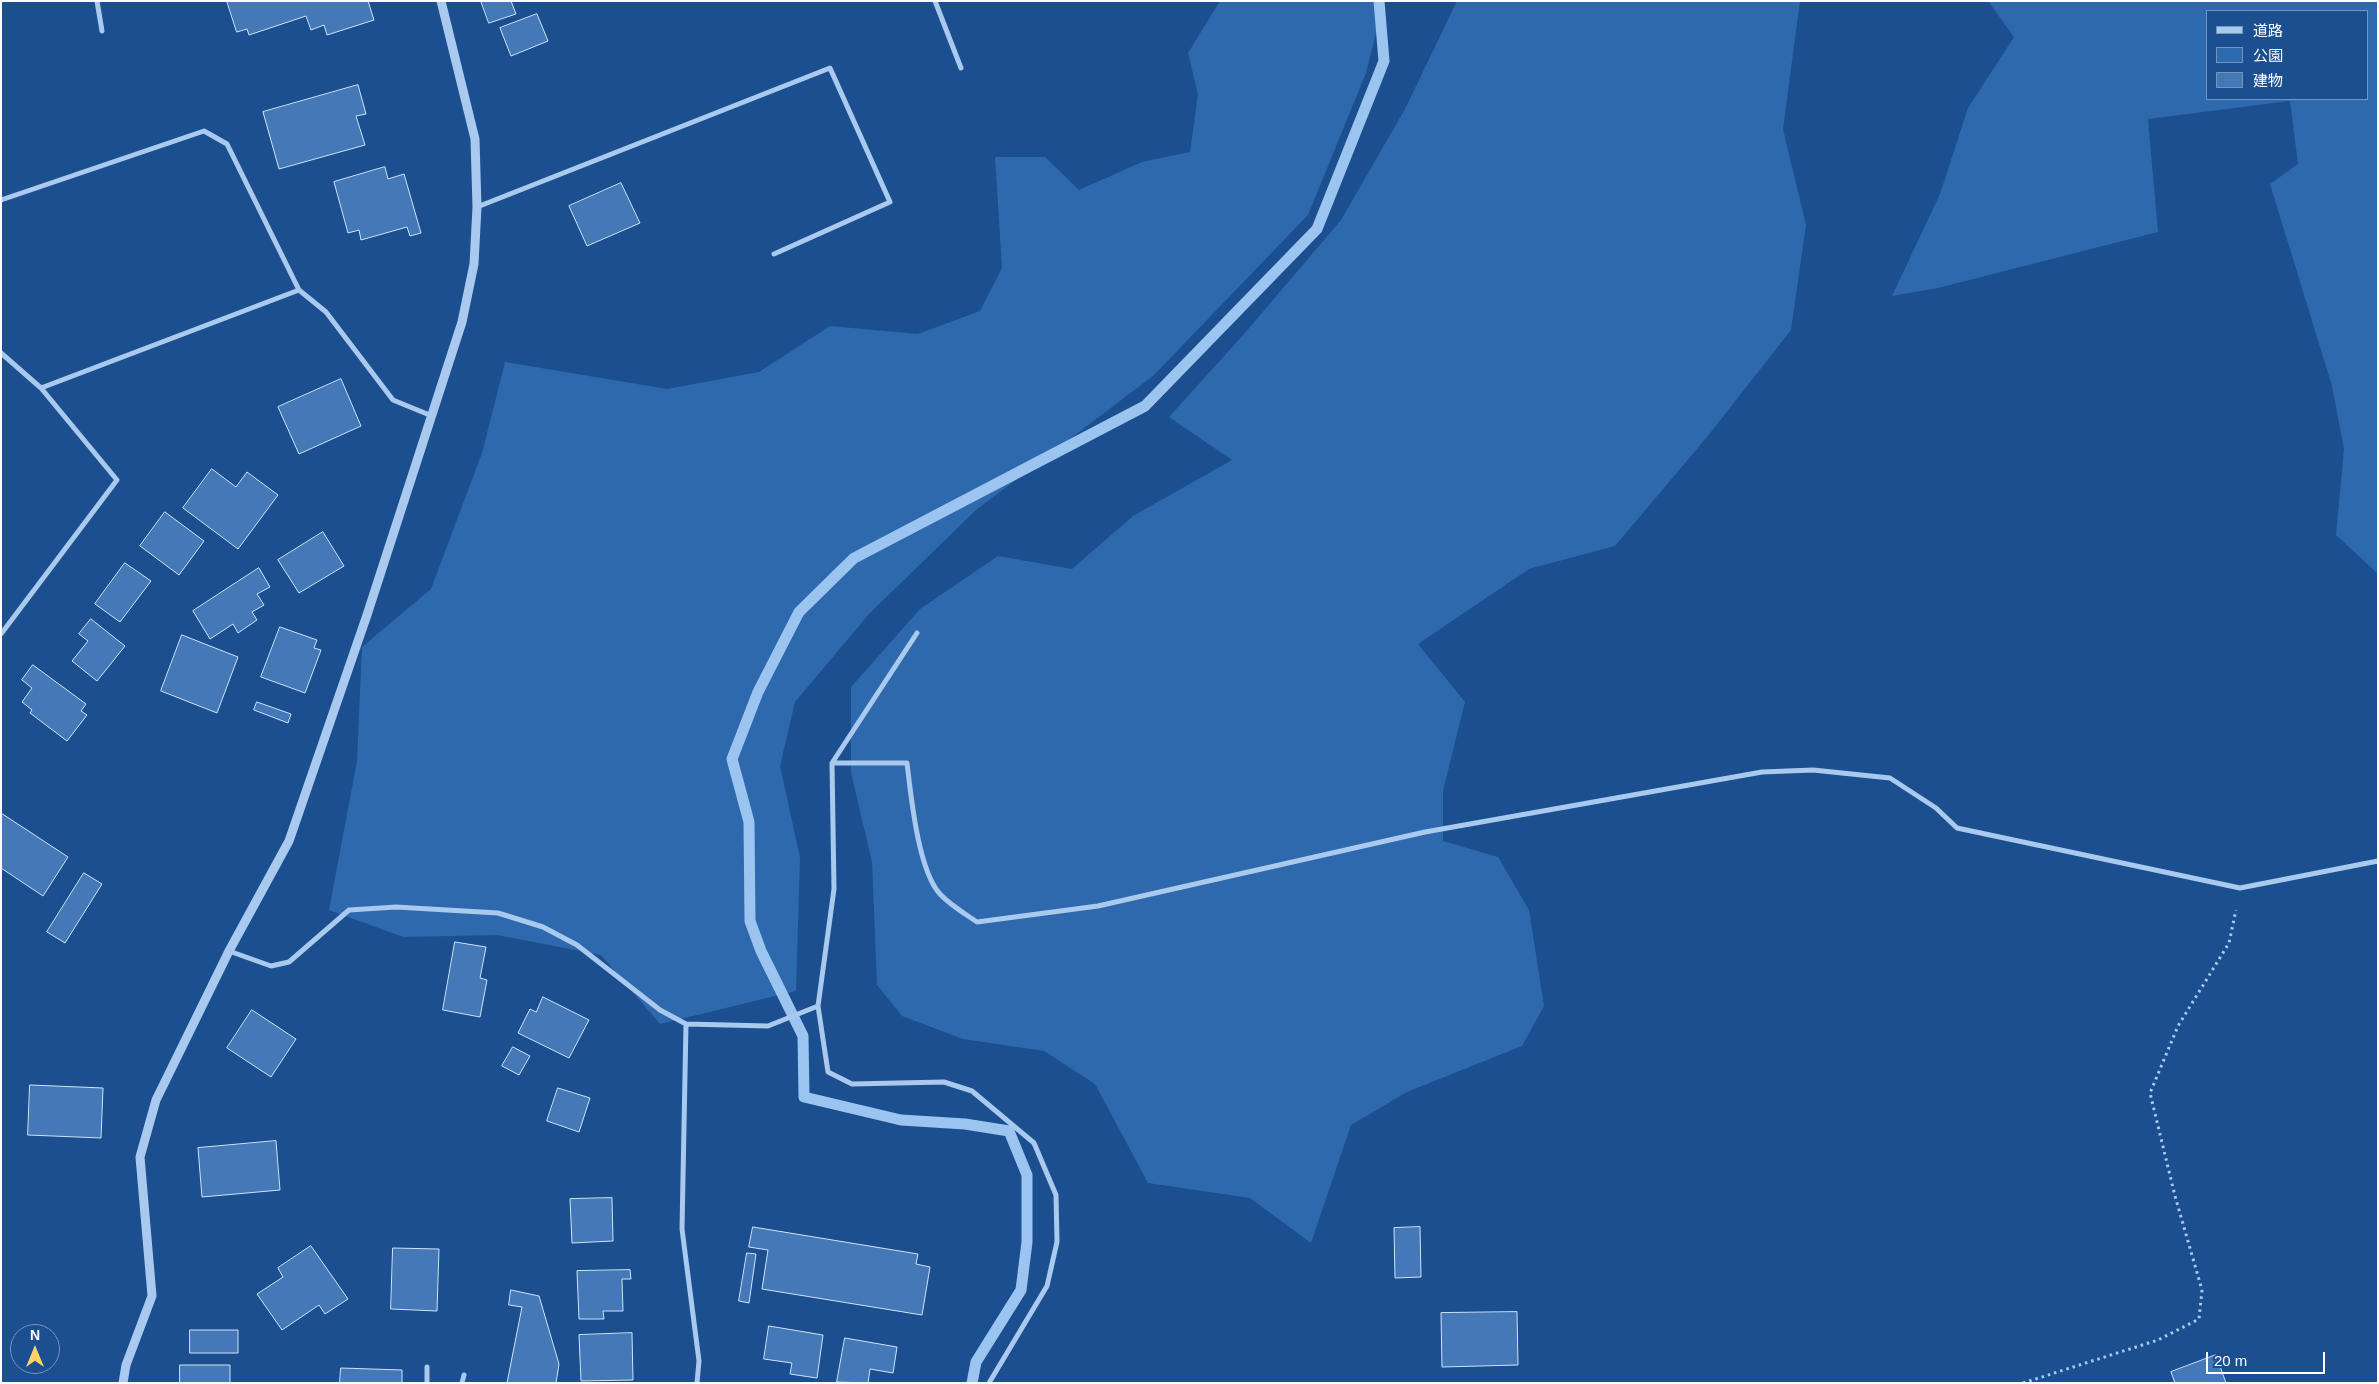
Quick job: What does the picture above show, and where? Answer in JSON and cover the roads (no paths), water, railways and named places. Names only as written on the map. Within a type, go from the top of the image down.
[{"type":"street","points":[[97,1],[102,31]]},
{"type":"street","points":[[123,1383],[126,1364],[152,1296],[140,1157],[156,1100],[229,951],[289,841],[433,416],[462,322],[472,274],[476,207],[475,139],[441,1]]},
{"type":"street","points":[[935,1],[961,68]]},
{"type":"street","points":[[476,207],[830,68],[890,202],[774,254]]},
{"type":"street","points":[[1,200],[204,131],[227,144],[300,290],[326,312],[393,400],[433,416]]},
{"type":"street","points":[[41,388],[300,290]]},
{"type":"street","points":[[1,352],[41,388],[117,480],[1,634]]},
{"type":"street","points":[[917,633],[832,763],[834,889],[818,1006],[828,1072],[852,1084],[944,1082],[972,1091],[1034,1143],[1056,1195],[1057,1242],[1046,1286],[989,1383]]},
{"type":"street","points":[[832,763],[907,763],[912,805],[927,872],[939,893],[954,907],[977,922],[1098,906],[1445,828],[1762,772],[1813,770],[1890,778],[1936,808],[1957,828],[2240,888],[2378,862]]},
{"type":"street","points":[[229,951],[271,966],[289,962],[349,910],[396,907],[498,912],[543,927],[577,945],[660,1010],[686,1024],[768,1026],[818,1006]]},
{"type":"street","points":[[686,1024],[682,1228],[698,1344],[697,1383]]},
{"type":"street","points":[[427,1366],[427,1383]]},
{"type":"street","points":[[462,1383],[464,1375]]},
{"type":"waterway","points":[[972,1383],[976,1362],[1021,1290],[1027,1242],[1027,1175],[1009,1131],[965,1124],[901,1120],[804,1097],[803,1036],[761,951],[750,921],[749,822],[732,759],[758,692],[799,612],[854,558],[1145,406],[1317,229],[1384,61],[1379,1]]}]
